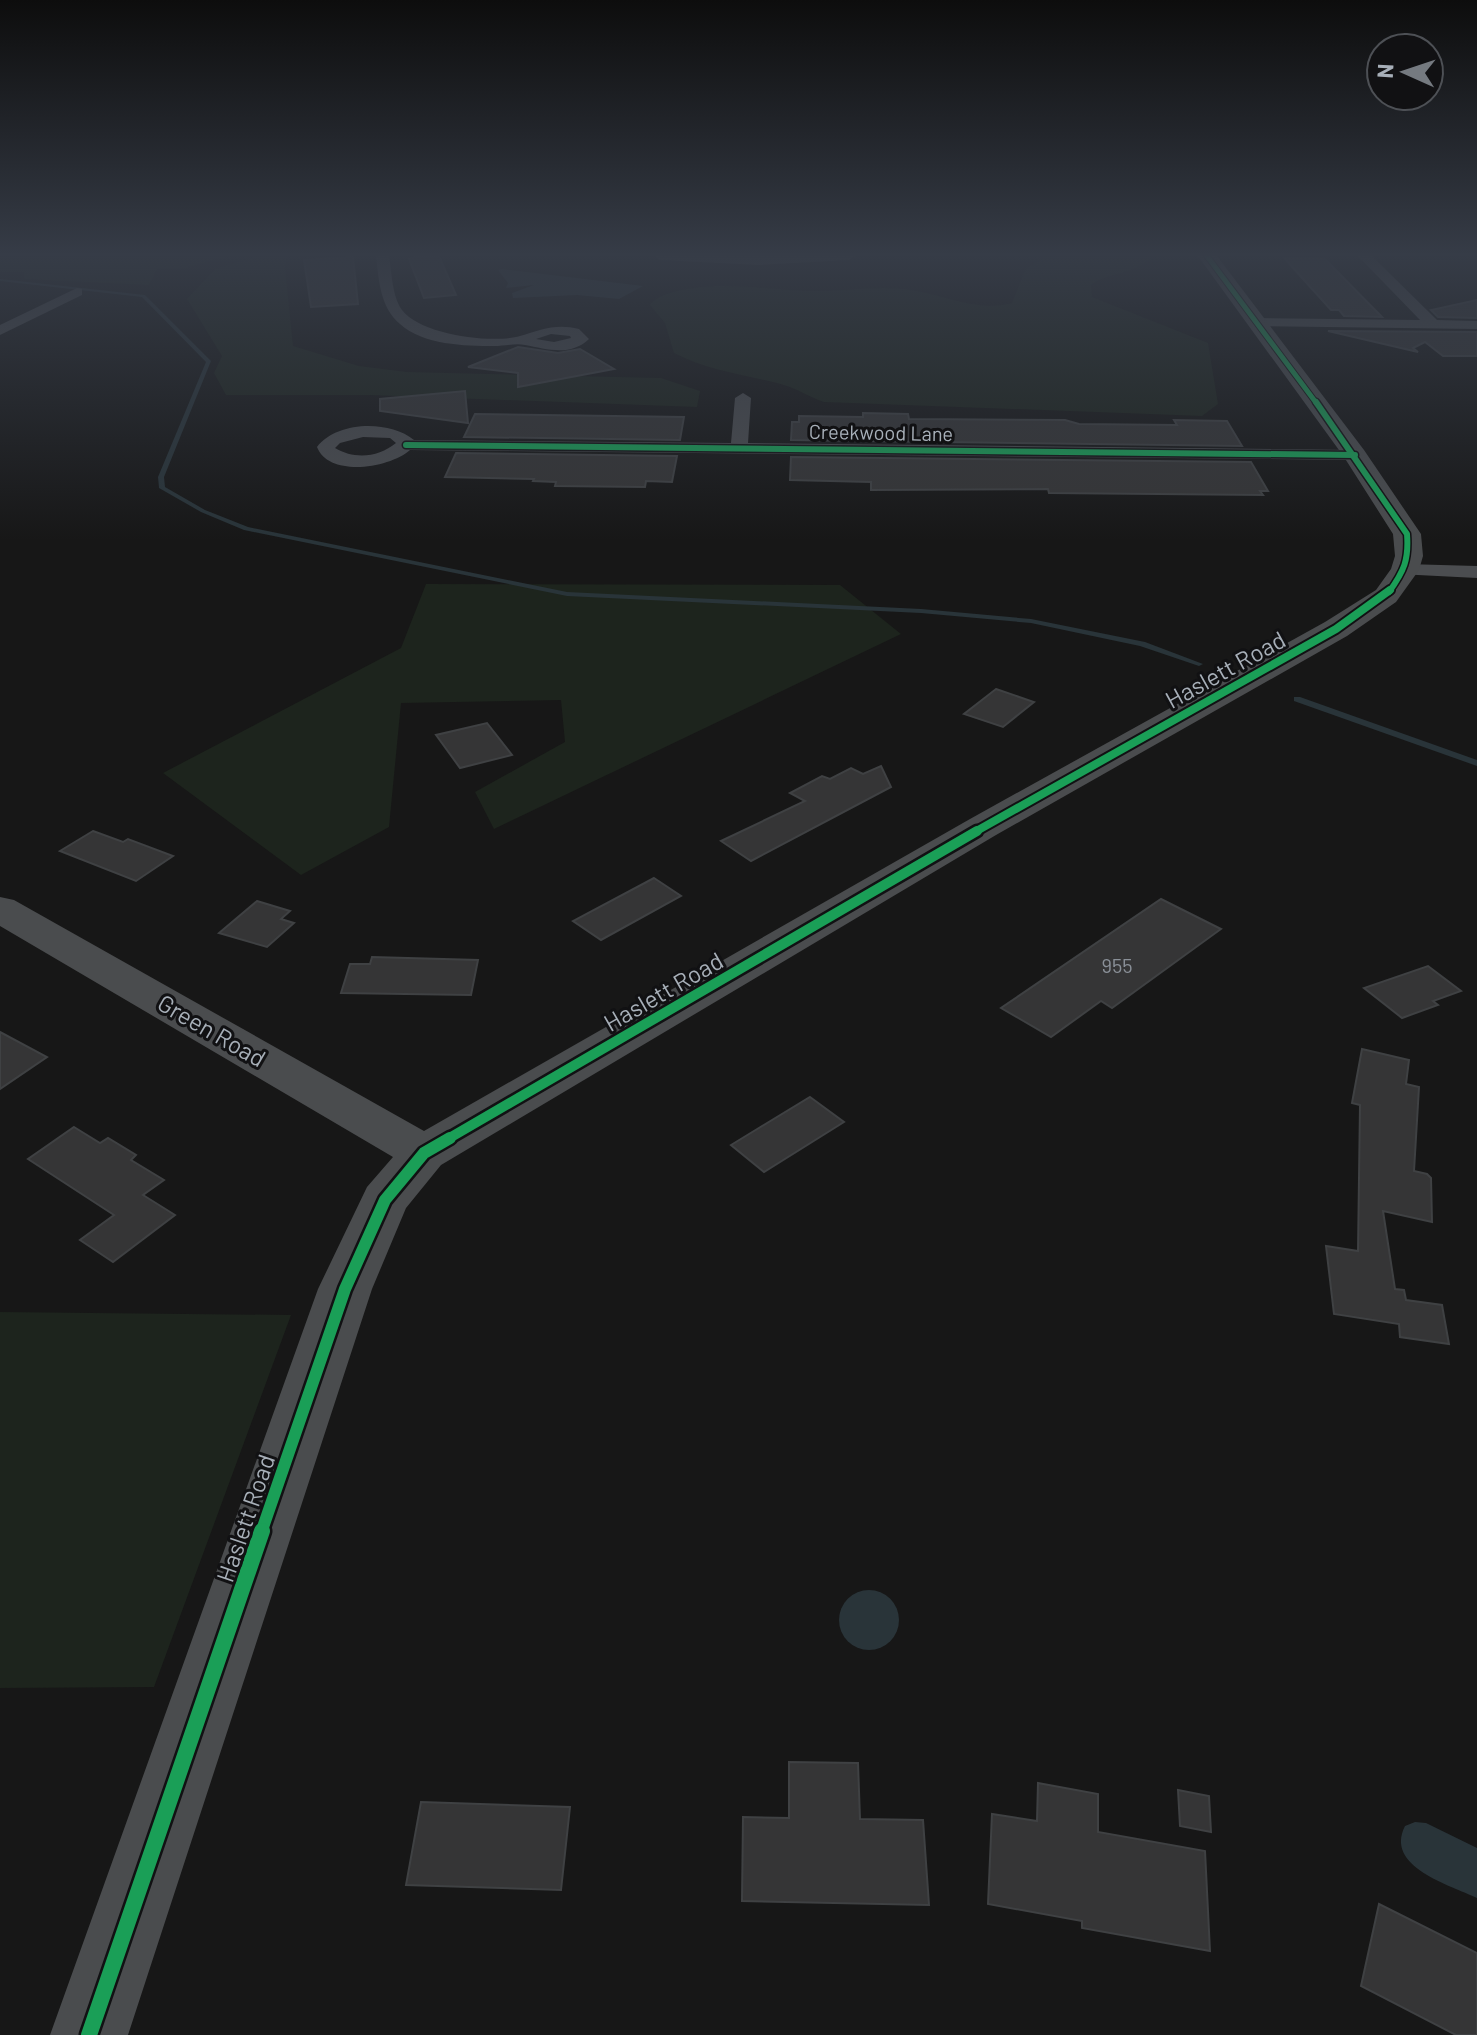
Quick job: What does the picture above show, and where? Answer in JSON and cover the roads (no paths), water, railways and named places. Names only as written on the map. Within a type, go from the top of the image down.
[{"type":"street","points":[[1278,351],[1355,455],[1407,534],[1409,556],[1405,570],[1477,572]]},
{"type":"street","points":[[739,448],[743,398]]},
{"type":"street","name":"Creekwood Lane","points":[[406,445],[1355,455]]},
{"type":"street","name":"Haslett Road","points":[[89,2035],[345,1289],[385,1200],[424,1153],[983,827],[1336,629],[1386,596],[1405,570]]},
{"type":"street","name":"Green Road","points":[[0,909],[424,1153]]},
{"type":"waterway","points":[[198,351],[209,362],[161,477],[162,488],[203,511],[246,529],[567,594],[921,611],[1031,621],[1142,644],[1199,664]]},
{"type":"waterway","points":[[1297,699],[1477,763]]}]
